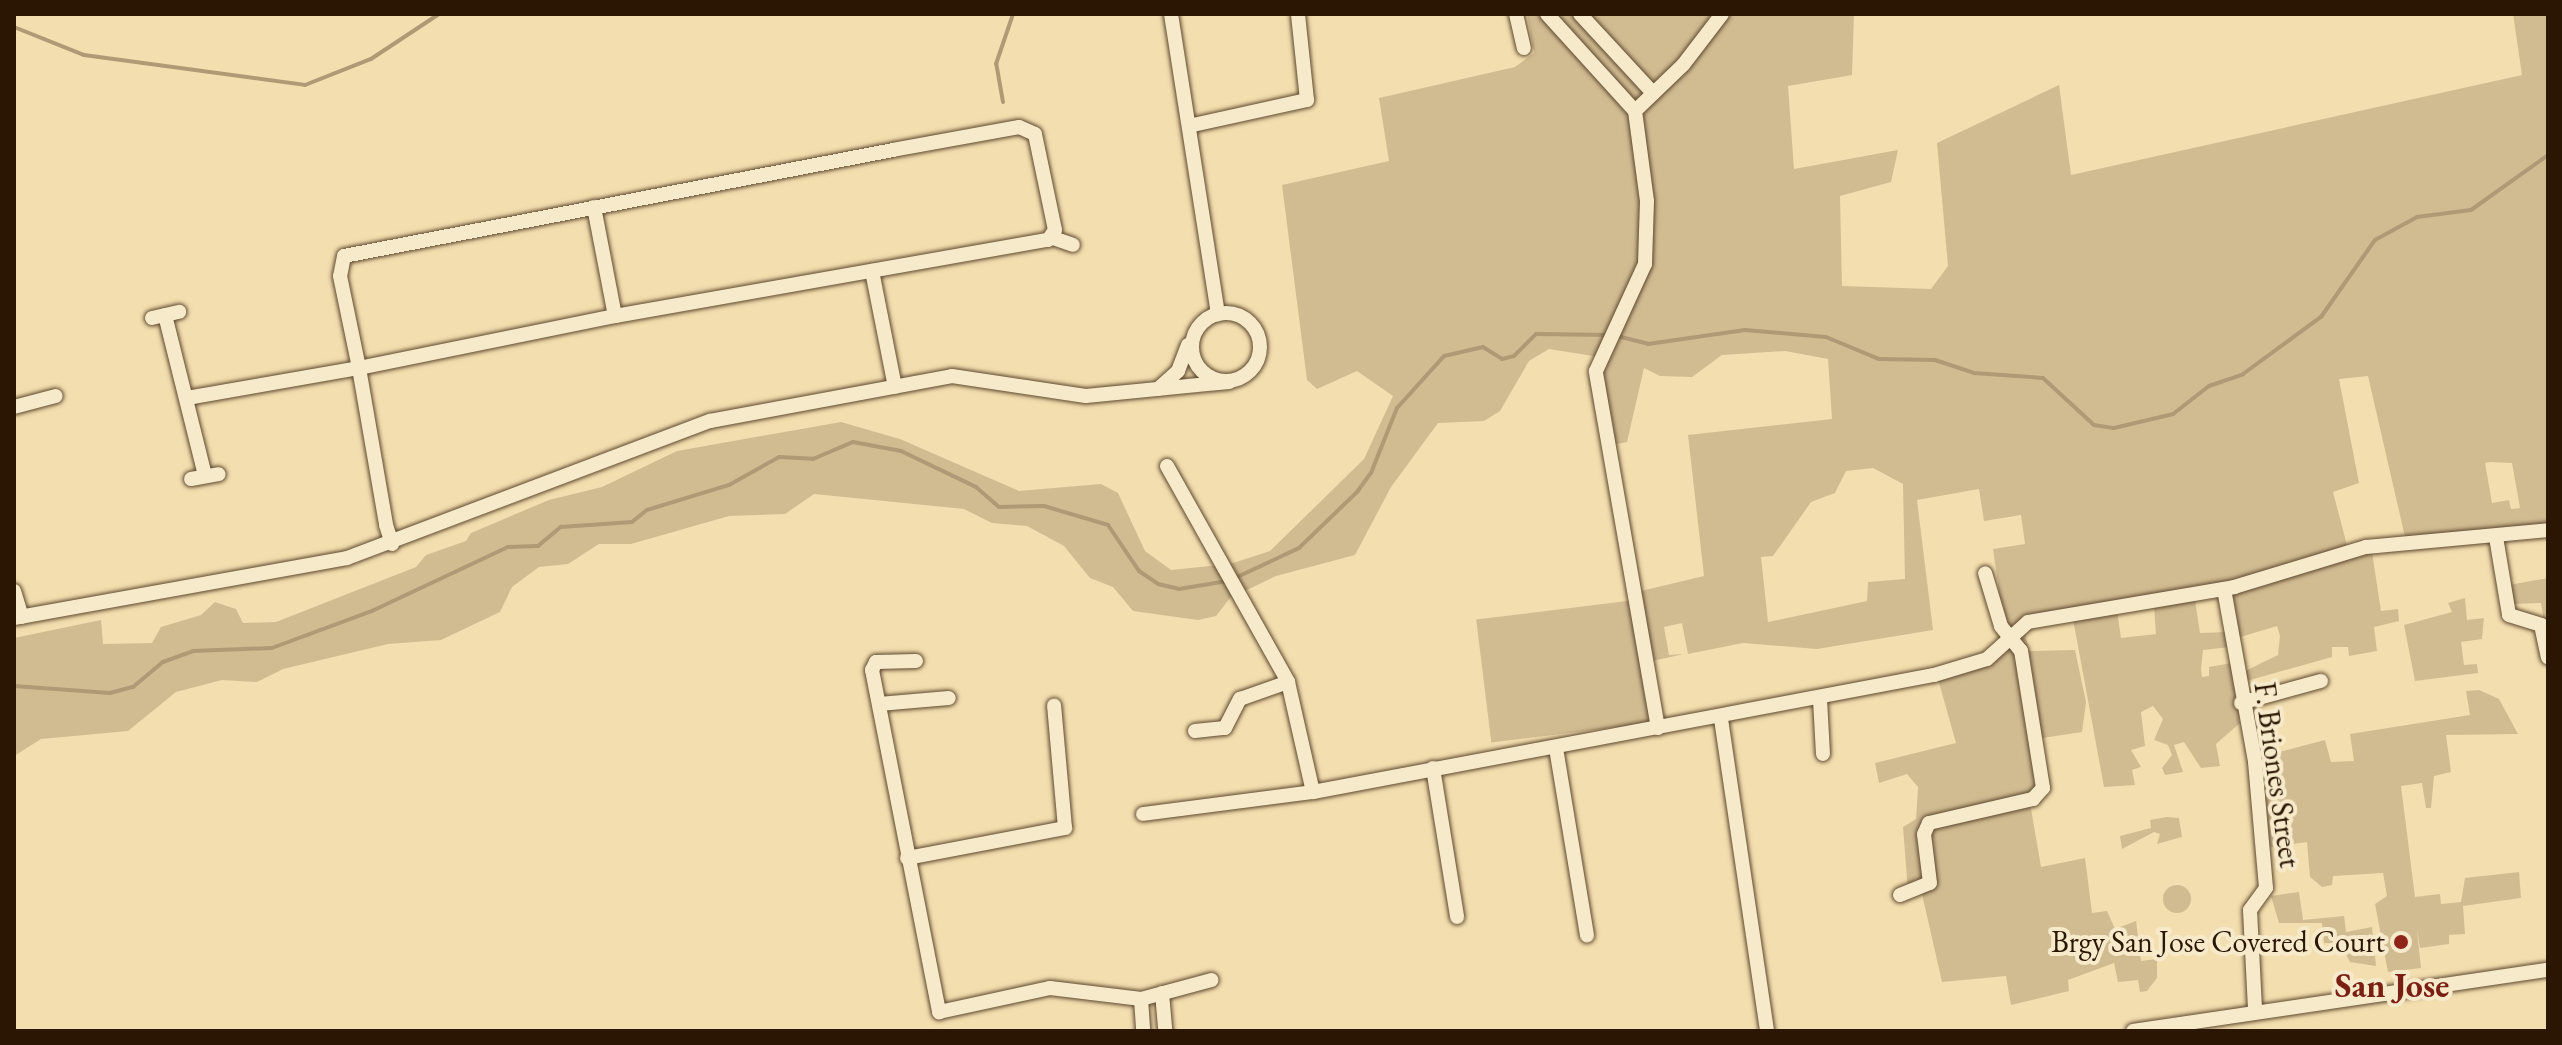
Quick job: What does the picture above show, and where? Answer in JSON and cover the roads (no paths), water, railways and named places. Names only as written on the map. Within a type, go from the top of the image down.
[{"type":"street","points":[[1171,14],[1193,125],[1218,314]]},
{"type":"street","points":[[1193,125],[1307,100],[1298,14]]},
{"type":"street","points":[[1516,14],[1524,48]]},
{"type":"street","points":[[1547,14],[1635,111],[1647,201],[1645,264],[1601,353],[1596,381],[1604,443],[1637,588],[1658,728]]},
{"type":"street","points":[[1580,14],[1653,93]]},
{"type":"street","points":[[1635,111],[1722,14]]},
{"type":"street","points":[[392,544],[340,276],[344,256],[1019,127],[1039,142],[1053,238]]},
{"type":"street","points":[[594,207],[615,316]]},
{"type":"street","points":[[187,398],[359,368],[615,316],[1053,238],[1073,245]]},
{"type":"street","points":[[872,271],[895,387]]},
{"type":"street","points":[[14,591],[18,618],[304,568],[392,544],[631,445],[710,421],[952,376],[1086,396],[1154,391],[1229,382],[1249,373],[1260,343],[1242,317],[1218,314],[1203,321],[1178,371],[1154,391]]},
{"type":"street","points":[[165,315],[205,476]]},
{"type":"street","points":[[1192,339],[1199,369],[1229,382]]},
{"type":"street","points":[[14,407],[56,396]]},
{"type":"street","points":[[1167,466],[1246,613],[1288,682],[1313,792]]},
{"type":"street","points":[[1143,814],[1313,792],[1820,699],[1981,661],[2028,622],[2224,589],[2380,544],[2496,537],[2548,530]]},
{"type":"street","points":[[2496,537],[2509,615],[2541,625],[2548,657]]},
{"type":"street","points":[[1900,895],[1930,883],[1924,834],[1929,823],[2033,799],[2042,792],[2022,656],[2008,636],[1986,590],[1985,573]]},
{"type":"street","name":"F. Briones Street","points":[[2224,589],[2241,703],[2255,762],[2266,888],[2250,910],[2255,1010]]},
{"type":"street","points":[[916,661],[873,665],[907,858],[939,1012],[1050,988],[1141,999],[1212,980]]},
{"type":"street","points":[[2241,703],[2321,681]]},
{"type":"street","points":[[1195,731],[1225,728],[1248,693],[1288,682]]},
{"type":"street","points":[[879,704],[949,698]]},
{"type":"street","points":[[1820,699],[1823,754]]},
{"type":"street","points":[[907,858],[1065,828],[1054,705]]},
{"type":"street","points":[[1721,719],[1767,1031]]},
{"type":"street","points":[[1556,748],[1587,935]]},
{"type":"street","points":[[1433,768],[1457,917]]},
{"type":"street","points":[[2133,1031],[2255,1010],[2548,970]]},
{"type":"street","points":[[1162,993],[1165,1031]]},
{"type":"street","points":[[1141,999],[1143,1031]]},
{"type":"waterway","points":[[14,27],[84,55],[305,85],[371,59],[439,14]]},
{"type":"waterway","points":[[1003,102],[996,64],[1013,14]]},
{"type":"waterway","points":[[1617,336],[1648,344],[1745,330],[1826,337],[1879,359],[1935,360],[1974,373],[2043,378],[2094,425],[2114,428],[2173,414],[2209,386],[2243,374],[2321,317],[2375,240],[2417,217],[2471,210],[2548,155]]},
{"type":"waterway","points":[[1235,578],[1299,548],[1357,492],[1371,473],[1397,408],[1444,356],[1483,347],[1502,359],[1514,356],[1536,334],[1609,335]]},
{"type":"waterway","points":[[14,686],[110,693],[133,687],[163,662],[193,651],[272,648],[374,610],[508,547],[538,546],[561,527],[632,522],[647,510],[729,485],[779,457],[813,459],[853,442],[901,451],[976,487],[999,507],[1044,506],[1108,525],[1139,571],[1158,584],[1179,589],[1227,581]]},
{"type":"place","name":"Brgy San Jose Covered Court","points":[[2401,942]]},
{"type":"district","name":"San Jose","points":[[2392,986]]}]
